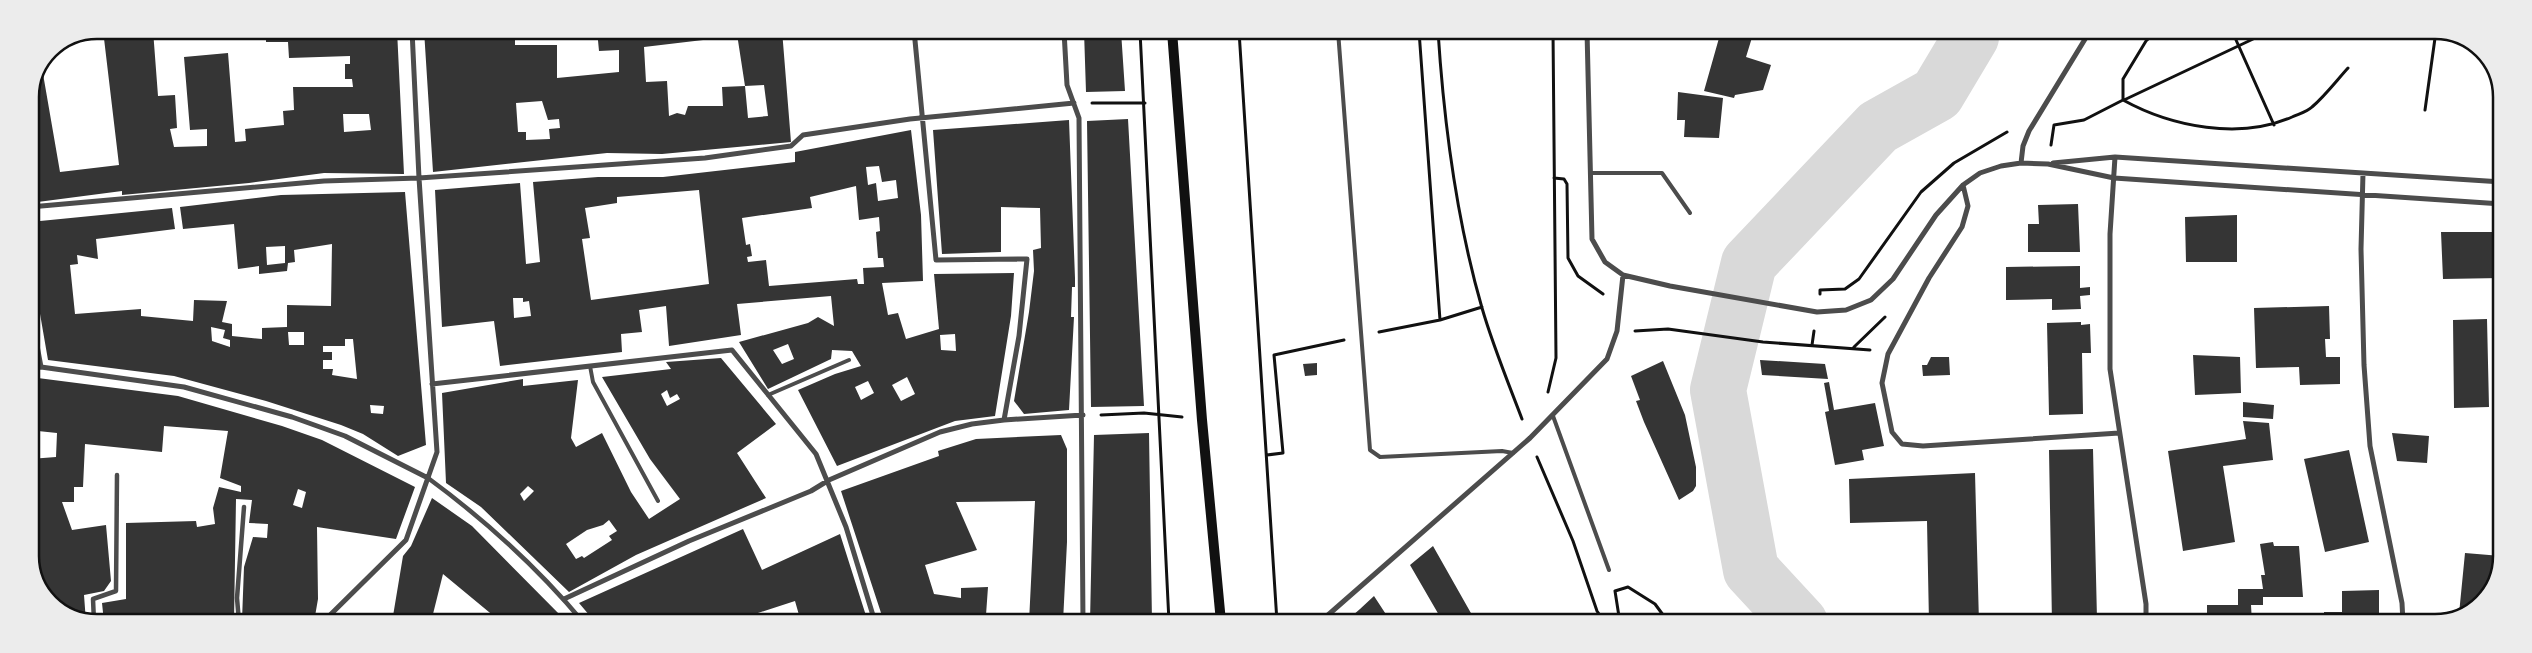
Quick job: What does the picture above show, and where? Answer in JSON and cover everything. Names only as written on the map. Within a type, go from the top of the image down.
[{"type":"main road","points":[[1173,39],[1202,420],[1220,614]]},
{"type":"street","points":[[331,614],[406,540],[437,452],[419,178],[412,39]]},
{"type":"street","points":[[915,39],[936,260],[1028,259],[1004,420]]},
{"type":"street","points":[[1064,39],[1067,85],[1079,118],[1083,614]]},
{"type":"street","points":[[1587,39],[1592,239],[1605,262],[1623,275],[1670,286],[1817,312],[1846,310],[1871,300],[1893,279],[1936,216],[1963,185],[1980,173],[2001,166],[2021,163],[2048,164],[2115,157],[2493,181]]},
{"type":"street","points":[[2021,163],[2023,146],[2029,131],[2085,39]]},
{"type":"street","points":[[39,206],[324,181],[419,178],[705,158],[791,146],[804,135],[922,117],[1074,103]]},
{"type":"street","points":[[2115,157],[2110,234],[2110,369],[2146,614]]},
{"type":"street","points":[[2048,164],[2114,178],[2493,203]]},
{"type":"street","points":[[2364,173],[2362,195],[2364,365],[2370,446],[2402,603],[2403,614]]},
{"type":"street","points":[[1963,185],[1968,206],[1962,227],[1930,278],[1888,354],[1882,382],[1892,432],[1902,444],[1924,446],[2119,433]]},
{"type":"street","points":[[1329,614],[1530,438],[1607,359],[1617,331],[1623,275]]},
{"type":"street","points":[[432,384],[732,350],[816,454],[849,536],[873,614]]},
{"type":"street","points":[[39,356],[41,367],[184,387],[292,417],[345,436],[428,478],[479,517],[564,599],[576,614]]},
{"type":"street","points":[[564,599],[689,541],[811,491],[828,480],[940,432],[972,424],[1004,420],[1082,415]]},
{"type":"street","points":[[94,614],[93,599],[116,591],[117,475]]},
{"type":"street","points":[[238,614],[237,598],[244,507]]},
{"type":"lane","points":[[1339,39],[1370,450],[1380,457],[1502,450],[1512,453]]},
{"type":"lane","points":[[1591,173],[1662,172],[1690,213]]},
{"type":"lane","points":[[768,395],[849,360]]},
{"type":"lane","points":[[590,366],[593,382],[658,501]]},
{"type":"lane","points":[[1553,416],[1609,570]]},
{"type":"path","points":[[1141,39],[1169,614]]},
{"type":"path","points":[[1240,39],[1277,614]]},
{"type":"path","points":[[1420,39],[1440,320]]},
{"type":"path","points":[[1439,39],[1443,106],[1456,196],[1482,307],[1502,370],[1524,423],[1529,416]]},
{"type":"path","points":[[1546,397],[1556,358],[1553,39]]},
{"type":"path","points":[[2123,100],[2123,79],[2148,39]]},
{"type":"path","points":[[2236,39],[2274,125]]},
{"type":"path","points":[[2048,164],[2054,125],[2084,120],[2254,39]]},
{"type":"path","points":[[2425,110],[2435,39]]},
{"type":"path","points":[[2123,100],[2146,112],[2176,121],[2229,129],[2274,125],[2311,108],[2348,68]]},
{"type":"path","points":[[1088,103],[1145,103]]},
{"type":"path","points":[[1426,322],[1440,320],[1482,307]]},
{"type":"path","points":[[1812,345],[1815,328]]},
{"type":"path","points":[[1617,331],[1668,329],[1763,342],[1853,347]]},
{"type":"path","points":[[1267,455],[1283,453],[1274,355],[1314,346]]},
{"type":"path","points":[[1100,415],[1160,413],[1202,420]]},
{"type":"path","points":[[1530,438],[1573,541],[1598,614]]},
{"type":"path","points":[[1609,570],[1619,614]]},
{"type":"path","points":[[1615,591],[1628,586],[1655,604],[1663,614]]},
{"type":"building","points":[[104,39],[154,39],[158,96],[175,95],[177,128],[170,129],[174,147],[207,146],[207,129],[190,130],[184,57],[228,53],[235,142],[246,141],[245,129],[284,125],[283,111],[294,110],[293,87],[353,87],[352,79],[345,79],[345,64],[350,64],[350,56],[289,58],[288,42],[266,42],[266,39],[397,39],[404,174],[324,173],[249,183],[122,195],[122,191],[39,202],[39,96],[43,74],[60,172],[119,165]],"holes":[[[343,114],[369,114],[371,130],[344,132]]]},
{"type":"building","points":[[425,39],[515,39],[515,45],[557,45],[557,78],[619,72],[619,50],[599,51],[598,39],[712,39],[644,47],[646,82],[667,81],[669,116],[677,113],[685,115],[688,106],[723,106],[722,87],[745,86],[738,39],[783,39],[791,142],[662,154],[607,153],[433,172]],"holes":[[[764,85],[768,116],[748,118],[745,86]],[[542,101],[548,120],[559,119],[560,128],[549,129],[550,139],[526,140],[526,132],[518,132],[516,103]]]},
{"type":"building","points":[[1084,39],[1122,39],[1125,91],[1086,92]]},
{"type":"building","points":[[1719,39],[1752,39],[1746,57],[1771,65],[1763,90],[1735,95],[1734,98],[1704,91]]},
{"type":"building","points":[[1678,92],[1723,98],[1719,138],[1684,137],[1685,120],[1677,120]]},
{"type":"building","points":[[1128,119],[1144,406],[1091,407],[1087,121]]},
{"type":"building","points":[[1069,120],[1075,287],[1072,287],[1071,317],[1074,317],[1069,410],[1024,414],[1014,401],[1029,312],[1034,271],[1033,250],[1041,248],[1040,208],[1001,207],[1001,252],[942,254],[933,130]]},
{"type":"building","points":[[911,130],[921,215],[923,281],[882,283],[888,315],[898,313],[906,339],[939,329],[934,274],[1014,273],[1011,316],[995,416],[955,421],[837,466],[798,390],[835,374],[861,366],[852,351],[832,350],[831,359],[768,389],[739,342],[808,323],[818,317],[834,326],[831,296],[737,304],[741,335],[669,346],[666,306],[639,310],[642,332],[621,334],[622,352],[500,366],[494,321],[442,327],[435,190],[520,183],[526,264],[540,262],[533,182],[598,177],[663,177],[795,162],[795,152]],"holes":[[[879,166],[882,182],[896,180],[898,198],[878,201],[876,183],[868,185],[866,167]],[[856,186],[859,220],[879,217],[880,231],[876,232],[878,258],[883,258],[884,267],[863,268],[864,284],[858,284],[857,279],[769,286],[766,260],[748,262],[747,257],[752,256],[750,244],[746,245],[742,218],[812,208],[810,197]],[[699,190],[709,284],[591,300],[582,239],[590,238],[585,208],[617,203],[617,197]],[[513,298],[523,298],[523,302],[529,301],[531,316],[514,318]],[[955,334],[956,351],[941,350],[940,335]],[[788,344],[794,359],[782,364],[773,350]],[[907,377],[915,394],[901,401],[892,385]],[[868,381],[874,393],[861,400],[855,387]]]},
{"type":"building","points":[[405,192],[426,445],[398,456],[363,434],[266,401],[174,376],[48,360],[39,308],[39,221],[172,208],[175,229],[96,239],[98,259],[77,255],[78,264],[70,265],[75,314],[141,309],[141,316],[193,321],[194,300],[227,301],[222,322],[232,324],[232,336],[262,339],[262,328],[287,327],[287,305],[331,306],[332,244],[294,250],[295,262],[288,263],[287,271],[259,274],[259,266],[238,269],[234,224],[183,229],[180,207],[281,195]],"holes":[[[285,246],[285,263],[267,265],[266,247]],[[211,327],[225,330],[223,338],[230,340],[230,347],[212,341]],[[288,332],[304,332],[304,345],[289,345]],[[345,339],[353,339],[357,379],[332,375],[333,369],[323,369],[323,360],[332,360],[332,352],[323,352],[323,346],[345,346]],[[370,405],[384,406],[383,414],[371,413]]]},
{"type":"building","points":[[2078,204],[2080,252],[2028,252],[2028,224],[2039,224],[2038,205]]},
{"type":"building","points":[[2237,215],[2237,262],[2186,262],[2185,217]]},
{"type":"building","points":[[2441,232],[2493,232],[2493,278],[2443,279]]},
{"type":"building","points":[[2080,266],[2080,288],[2090,287],[2090,295],[2080,296],[2081,309],[2052,310],[2052,299],[2006,300],[2006,267]]},
{"type":"building","points":[[2329,306],[2330,339],[2325,339],[2326,357],[2340,357],[2340,384],[2300,385],[2299,367],[2256,368],[2254,308]]},
{"type":"building","points":[[2487,319],[2489,407],[2454,408],[2453,320]]},
{"type":"building","points":[[2081,322],[2081,325],[2090,324],[2091,353],[2082,353],[2083,414],[2049,415],[2047,323]]},
{"type":"building","points":[[2193,355],[2240,357],[2241,393],[2195,395]]},
{"type":"building","points":[[1931,357],[1949,357],[1950,375],[1923,376],[1922,365],[1927,365]]},
{"type":"building","points":[[721,358],[776,424],[737,453],[766,498],[636,555],[569,592],[481,507],[446,483],[442,393],[523,379],[523,386],[578,380],[571,438],[576,447],[602,433],[631,492],[649,519],[680,499],[650,459],[602,377],[671,369],[666,362]],"holes":[[[667,390],[670,398],[677,394],[680,399],[667,406],[661,394]],[[528,486],[534,491],[524,501],[520,494]],[[609,520],[617,531],[609,536],[612,540],[584,558],[582,556],[576,559],[566,544],[587,530],[603,525]]]},
{"type":"building","points":[[1760,360],[1825,364],[1828,379],[1762,375]]},
{"type":"building","points":[[1663,361],[1685,415],[1696,467],[1696,486],[1693,491],[1679,500],[1644,422],[1636,401],[1640,400],[1631,376]]},
{"type":"building","points":[[1317,363],[1317,375],[1305,376],[1303,364]]},
{"type":"building","points":[[39,378],[178,396],[282,426],[322,440],[415,487],[396,539],[317,527],[318,599],[315,614],[242,614],[244,567],[253,537],[267,538],[268,524],[249,523],[252,500],[236,499],[234,614],[103,614],[102,603],[126,599],[126,523],[196,521],[197,527],[215,524],[213,508],[219,487],[241,492],[241,486],[220,478],[228,431],[164,426],[162,452],[85,444],[83,487],[74,487],[74,502],[62,502],[72,530],[106,525],[111,581],[104,591],[84,595],[85,613],[68,607],[53,595],[43,579],[40,568],[39,458],[56,457],[57,433],[39,431]],"holes":[[[298,489],[306,492],[302,508],[293,505]]]},
{"type":"building","points":[[1829,382],[1834,410],[1875,403],[1884,446],[1862,450],[1864,460],[1835,465],[1825,412],[1829,411],[1824,383]]},
{"type":"building","points":[[2243,402],[2274,405],[2273,419],[2243,417]]},
{"type":"building","points":[[2243,421],[2269,423],[2273,460],[2223,466],[2235,542],[2183,551],[2168,451],[2246,439]]},
{"type":"building","points":[[1149,433],[1152,614],[1090,614],[1094,435]]},
{"type":"building","points":[[2392,433],[2429,436],[2427,463],[2397,461]]},
{"type":"building","points":[[1061,435],[1067,449],[1067,542],[1063,614],[1029,614],[1035,501],[956,502],[977,550],[925,565],[934,594],[961,598],[961,588],[988,587],[986,614],[881,614],[841,491],[939,456],[938,451],[976,439]]},
{"type":"building","points":[[2093,449],[2097,614],[2052,614],[2049,450]]},
{"type":"building","points":[[2349,450],[2369,542],[2325,552],[2304,459]]},
{"type":"building","points":[[1975,473],[1979,614],[1929,614],[1927,521],[1850,523],[1849,479]]},
{"type":"building","points":[[432,498],[472,526],[559,614],[491,614],[443,574],[433,614],[393,614],[403,556],[411,546]]},
{"type":"building","points":[[743,529],[762,570],[840,534],[865,614],[799,614],[795,601],[755,614],[588,614],[579,603]]},
{"type":"building","points":[[2273,542],[2274,546],[2299,546],[2303,597],[2263,597],[2263,605],[2251,605],[2252,614],[2207,614],[2207,605],[2238,605],[2238,589],[2263,589],[2261,575],[2265,575],[2260,544]]},
{"type":"building","points":[[1433,546],[1471,614],[1438,614],[1410,565]]},
{"type":"building","points":[[2465,553],[2493,555],[2492,568],[2486,585],[2474,600],[2460,609]]},
{"type":"building","points":[[2379,590],[2379,614],[2324,614],[2324,612],[2342,612],[2342,591]]},
{"type":"building","points":[[1374,596],[1386,614],[1354,614]]},
{"type":"waterway","points":[[1792,614],[1751,570],[1718,390],[1749,263],[1878,127],[1937,94],[1970,39]]}]
